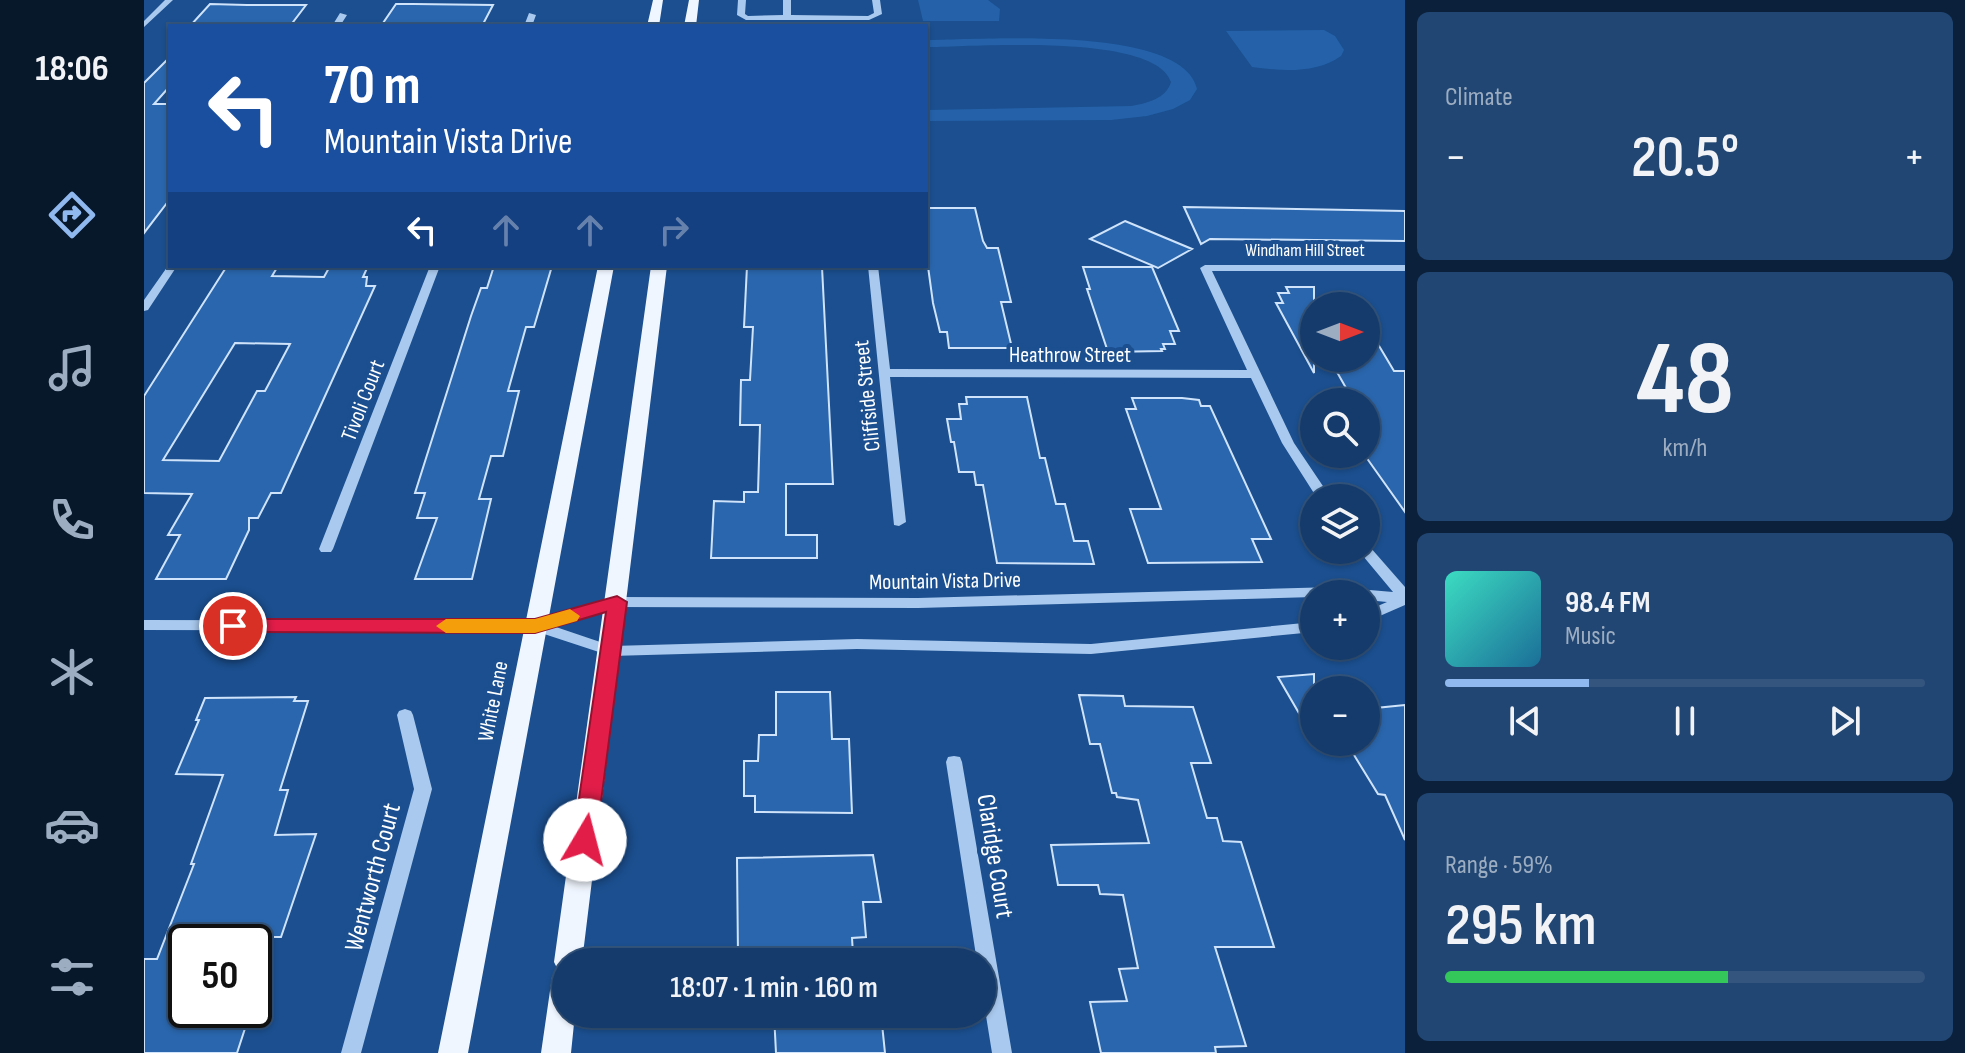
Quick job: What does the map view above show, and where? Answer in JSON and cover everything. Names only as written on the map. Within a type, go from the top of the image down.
[{"type":"main road","points":[[653,24],[658,0]]},
{"type":"main road","points":[[690,24],[694,0]]},
{"type":"main road","name":"White Lane","points":[[453,1053],[606,268]]},
{"type":"main road","points":[[570,948],[659,268]]},
{"type":"main road","points":[[556,1053],[559,1028]]},
{"type":"street","points":[[144,25],[169,0]]},
{"type":"street","points":[[742,0],[743,17],[875,17],[878,14],[876,0]]},
{"type":"street","points":[[787,0],[787,17]]},
{"type":"street","points":[[337,24],[343,15]]},
{"type":"street","points":[[529,24],[532,15]]},
{"type":"street","points":[[144,308],[171,268]]},
{"type":"street","name":"Tivoli Court","points":[[326,549],[434,268]]},
{"type":"street","name":"Cliffside Street","points":[[873,268],[899,522]]},
{"type":"street","name":"Windham Hill Street","points":[[1255,374],[1205,268],[1405,268]]},
{"type":"street","name":"Heathrow Street","points":[[884,373],[1255,374]]},
{"type":"street","points":[[1255,374],[1288,443],[1315,484]]},
{"type":"street","points":[[1377,564],[1405,598]]},
{"type":"street","name":"Mountain Vista Drive","points":[[144,625],[535,626],[617,602],[918,603],[1300,593]]},
{"type":"street","points":[[1380,596],[1405,598]]},
{"type":"street","points":[[1380,610],[1405,598]]},
{"type":"street","name":"Mountain Vista Drive","points":[[535,626],[611,651],[857,644],[1091,649],[1300,629]]},
{"type":"street","name":"Wentworth Court","points":[[351,1053],[423,789],[405,715]]},
{"type":"street","name":"Claridge Court","points":[[954,762],[1002,1053]]},
{"type":"shaded area","points":[[918,0],[988,0],[1000,9],[999,21],[923,21]]},
{"type":"shaded area","points":[[1324,30],[1335,36],[1344,50],[1341,56],[1321,66],[1286,70],[1252,67],[1226,31]]},
{"type":"shaded area","points":[[1032,38],[1119,45],[1156,54],[1184,68],[1197,89],[1190,100],[1173,109],[1147,116],[1111,120],[928,121],[928,110],[1131,106],[1160,96],[1171,82],[1158,66],[1132,55],[1098,49],[1019,45],[928,47],[928,40]]},
{"type":"building","points":[[210,4],[306,5],[292,24],[192,24]]},
{"type":"building","points":[[396,4],[493,5],[483,24],[382,24]]},
{"type":"building","points":[[168,59],[168,88],[154,104],[168,104],[168,202],[144,233],[144,83]]},
{"type":"building","points":[[1184,207],[1405,211],[1405,241],[1210,239],[1201,244]]},
{"type":"building","points":[[928,208],[975,208],[987,248],[998,248],[1011,302],[1001,302],[1012,348],[949,348],[947,332],[940,332],[928,267]]},
{"type":"building","points":[[1125,221],[1192,249],[1158,268],[1090,239]]},
{"type":"building","points":[[1083,267],[1152,267],[1179,331],[1170,331],[1175,344],[1163,344],[1165,349],[1162,351],[1108,352]]},
{"type":"building","points":[[226,268],[277,268],[272,276],[324,277],[329,268],[367,268],[363,277],[367,277],[366,286],[375,286],[281,493],[271,493],[258,518],[249,518],[249,530],[226,579],[156,579],[180,535],[168,535],[192,494],[144,493],[144,396]],"holes":[[[235,343],[290,344],[265,391],[257,391],[219,461],[163,460]]]},
{"type":"building","points":[[493,268],[551,268],[534,327],[526,327],[508,391],[519,391],[503,456],[491,456],[479,499],[491,499],[472,579],[415,579],[437,518],[417,518],[425,493],[415,493],[471,316],[481,288],[487,288]]},
{"type":"building","points":[[747,268],[822,268],[833,484],[786,484],[786,535],[817,535],[817,558],[711,558],[714,501],[744,502],[744,492],[758,492],[760,425],[740,425],[741,380],[750,380],[753,327],[744,327]]},
{"type":"building","points":[[1286,287],[1314,287],[1314,292],[1300,292],[1300,347],[1276,303],[1283,303],[1278,293],[1289,293]]},
{"type":"building","points":[[1380,348],[1394,371],[1405,371],[1405,512],[1374,468],[1380,468],[1380,388],[1346,388],[1337,372],[1380,372]]},
{"type":"building","points":[[966,397],[1027,397],[1040,458],[1045,458],[1056,504],[1065,504],[1074,541],[1088,541],[1094,564],[997,563],[983,485],[976,485],[974,472],[959,472],[954,442],[951,442],[947,419],[961,419],[959,404],[967,404]]},
{"type":"building","points":[[1132,398],[1182,398],[1199,400],[1201,406],[1210,406],[1271,539],[1252,539],[1262,562],[1148,563],[1130,509],[1161,509],[1126,409],[1136,409]]},
{"type":"building","points":[[1314,674],[1300,676],[1300,715],[1278,677]]},
{"type":"building","points":[[776,692],[830,692],[832,739],[849,739],[852,813],[755,812],[755,796],[744,796],[744,761],[758,761],[759,735],[776,735]]},
{"type":"building","points":[[1079,695],[1123,696],[1125,706],[1193,707],[1211,763],[1191,763],[1207,818],[1217,818],[1223,841],[1241,842],[1274,947],[1215,947],[1246,1046],[1215,1047],[1216,1053],[1101,1053],[1090,1002],[1127,1001],[1119,969],[1138,968],[1123,895],[1100,894],[1098,885],[1058,885],[1051,845],[1149,843],[1138,800],[1117,797],[1116,793],[1112,793],[1100,744],[1090,744]]},
{"type":"building","points":[[296,697],[294,701],[308,701],[280,790],[288,790],[275,835],[316,834],[281,937],[272,937],[272,924],[171,924],[223,775],[176,774],[205,698]]},
{"type":"building","points":[[1405,705],[1405,840],[1385,795],[1378,794],[1355,756],[1380,756],[1380,708]]},
{"type":"building","points":[[873,855],[881,902],[863,902],[866,937],[852,938],[853,948],[738,948],[737,858]]},
{"type":"building","points":[[168,931],[168,1028],[245,1028],[237,1053],[144,1053],[144,959],[157,959]]},
{"type":"building","points":[[775,1028],[882,1028],[885,1053],[776,1053]]},
{"type":"slow traffic","points":[[446,626],[535,626],[570,616]]},
{"type":"route","points":[[233,626],[535,626],[617,602],[585,840]]}]
